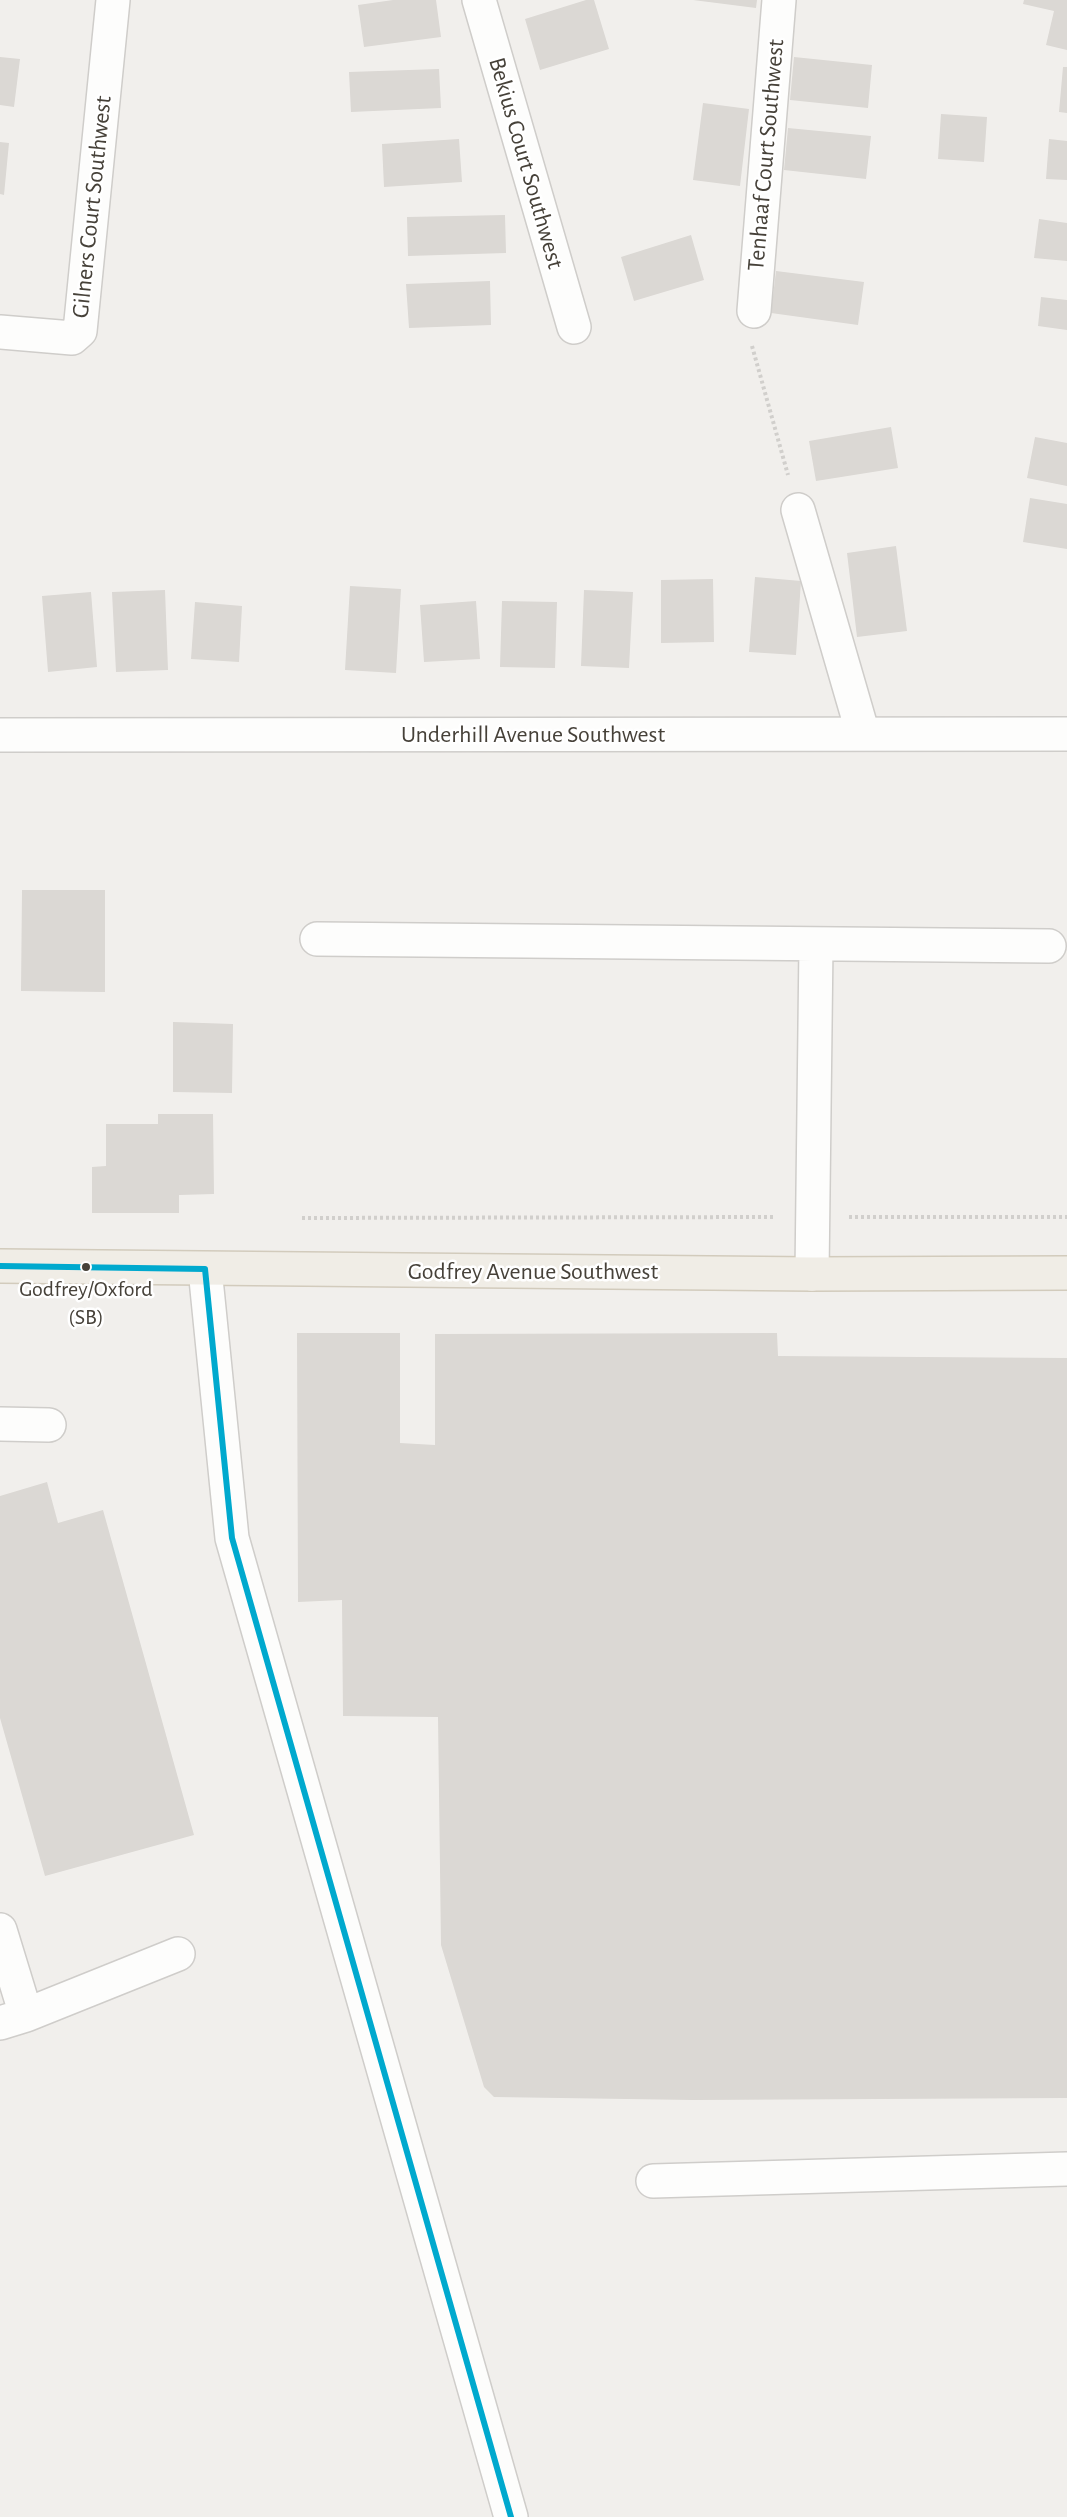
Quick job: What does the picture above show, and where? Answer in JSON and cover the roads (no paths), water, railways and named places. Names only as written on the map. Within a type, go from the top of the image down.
[{"type":"main road","name":"Godfrey Avenue Southwest","points":[[0,1266],[812,1274],[1067,1273]]},
{"type":"street","name":"Gilners Court Southwest","points":[[0,332],[72,338],[80,331],[113,0]]},
{"type":"street","name":"Bekius Court Southwest","points":[[479,0],[574,327]]},
{"type":"street","name":"Tenhaaf Court Southwest","points":[[753,311],[779,0]]},
{"type":"street","points":[[798,510],[863,734]]},
{"type":"street","name":"Underhill Avenue Southwest","points":[[0,735],[1067,734]]},
{"type":"street","points":[[317,939],[1049,946]]},
{"type":"street","points":[[812,1274],[816,944]]},
{"type":"street","points":[[205,1269],[232,1538],[511,2517]]},
{"type":"street","points":[[0,1424],[49,1425]]},
{"type":"street","points":[[0,1930],[13,2019],[178,1954]]},
{"type":"street","points":[[653,2181],[1067,2169]]},
{"type":"place","name":"Godfrey/Oxford (SB)","points":[[86,1267]]}]
